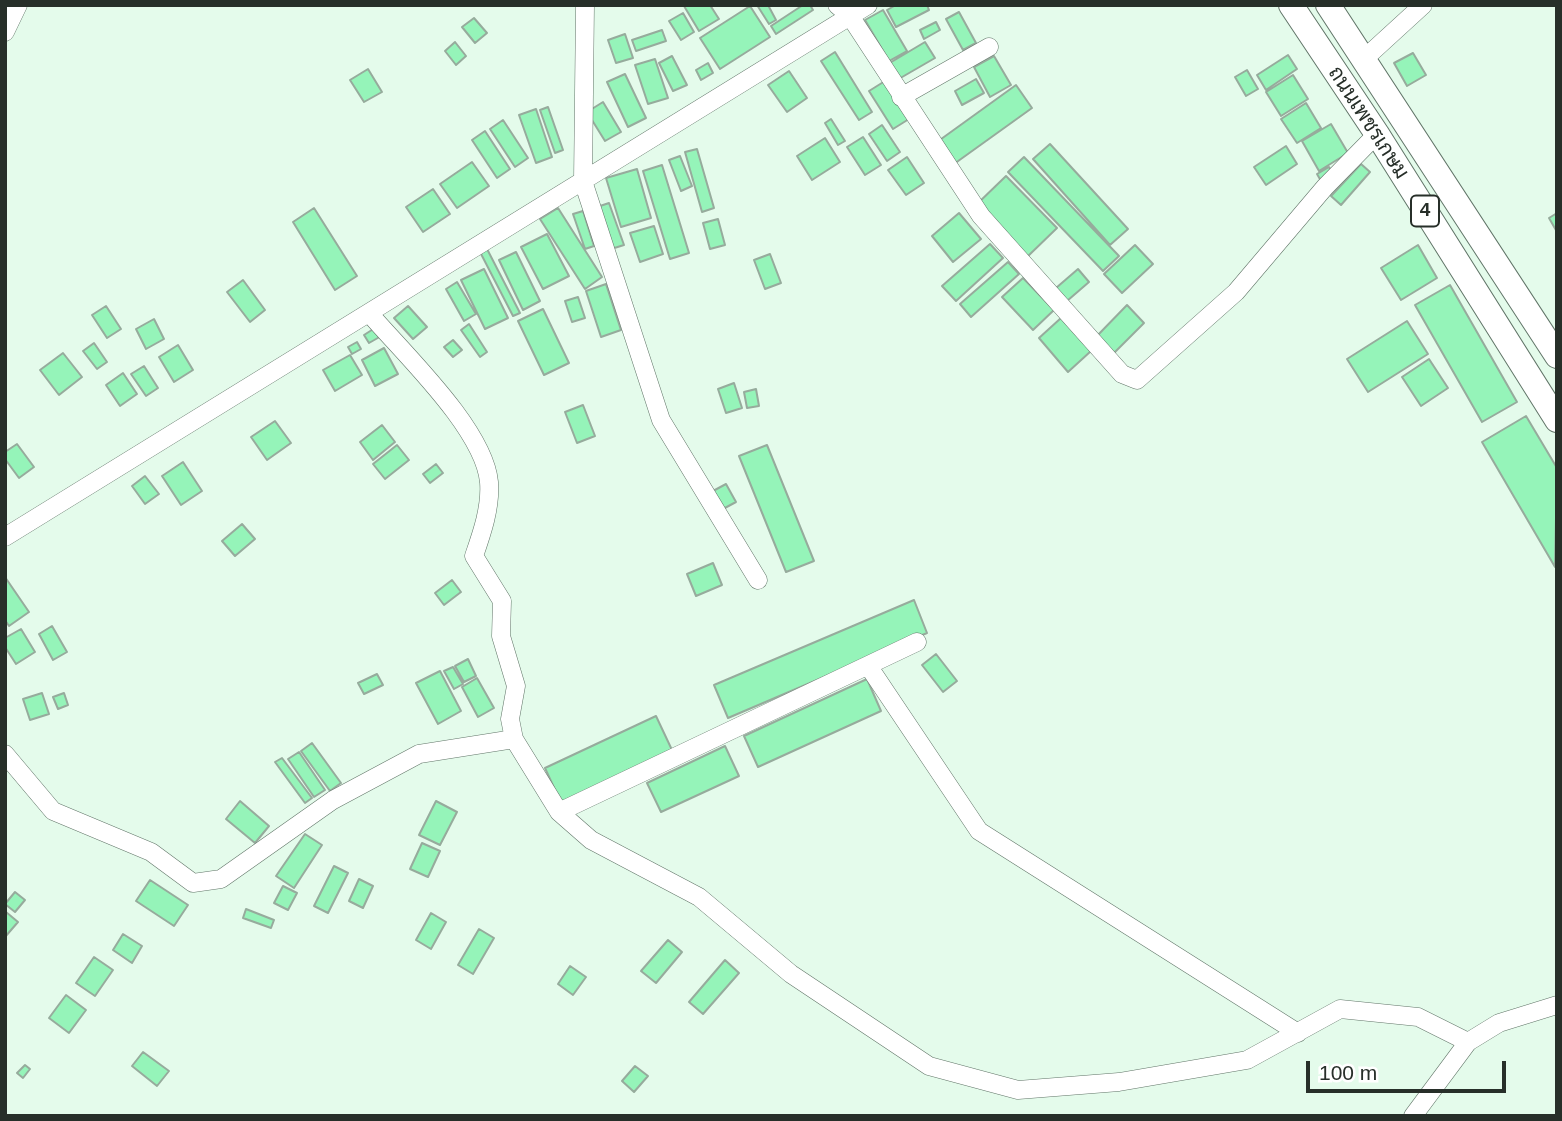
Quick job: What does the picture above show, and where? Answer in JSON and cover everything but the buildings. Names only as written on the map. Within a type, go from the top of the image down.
[{"type":"highway","name":"ถนนเพชรเกษม","points":[[1291,5],[1377,134],[1557,419]]},
{"type":"highway","name":"ถนนเพชรเกษม","points":[[1328,5],[1557,356]]},
{"type":"street","points":[[5,32],[18,5]]},
{"type":"street","points":[[585,5],[583,181],[661,420],[758,580]]},
{"type":"street","points":[[5,537],[583,181],[844,11],[868,5]]},
{"type":"street","points":[[1364,59],[1423,5]]},
{"type":"street","points":[[844,11],[981,216],[1122,374],[1137,380],[1236,292],[1325,187],[1377,134]]},
{"type":"street","points":[[901,97],[989,47]]},
{"type":"street","points":[[369,313],[472,433],[489,482],[485,522],[474,556],[502,601],[501,636],[516,686],[510,719],[514,739],[559,812],[591,839],[699,897],[791,974],[929,1066],[1018,1090],[1119,1082],[1247,1060],[1340,1009],[1419,1017],[1468,1042]]},
{"type":"street","points":[[559,812],[917,642]]},
{"type":"street","points":[[869,667],[979,831],[1298,1033]]},
{"type":"street","points":[[5,754],[53,811],[151,852],[193,883],[221,879],[333,800],[419,754],[514,739]]},
{"type":"street","points":[[1413,1116],[1468,1042],[1499,1023],[1557,1005]]}]
